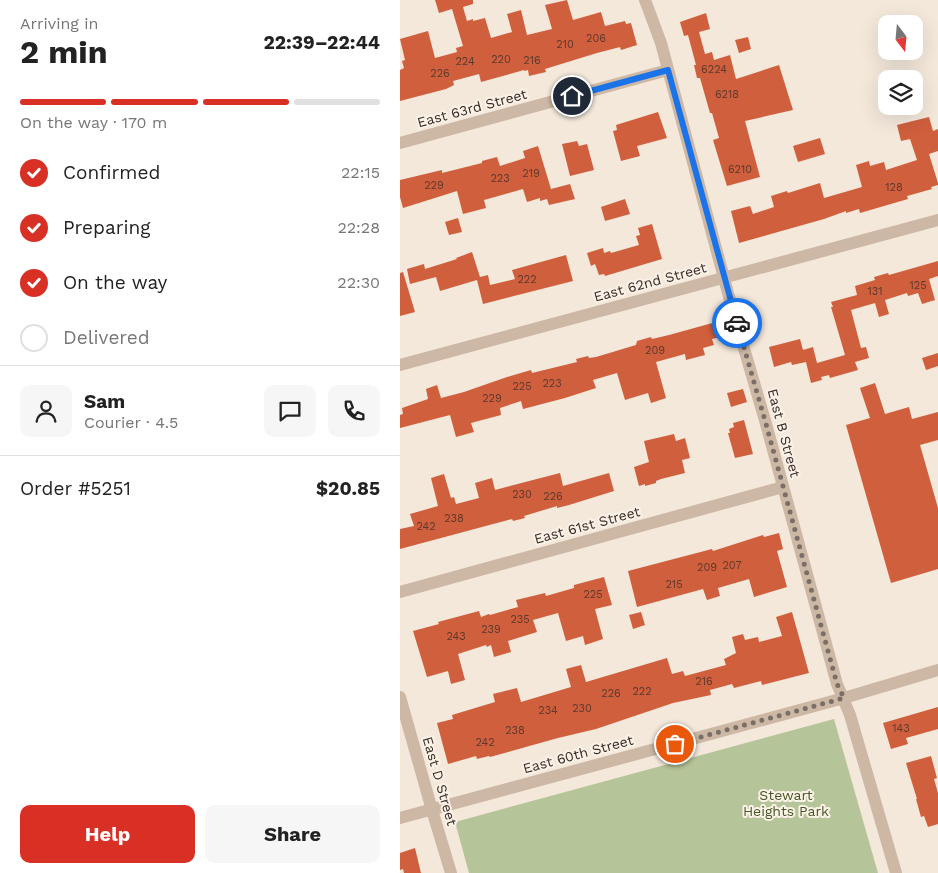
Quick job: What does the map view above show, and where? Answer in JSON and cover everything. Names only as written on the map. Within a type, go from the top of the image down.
[{"type":"street","name":"East B Street","points":[[645,0],[661,43],[837,684],[844,698],[896,873]]},
{"type":"street","name":"East 63rd Street","points":[[400,143],[668,70]]},
{"type":"street","name":"East 62nd Street","points":[[400,365],[938,220]]},
{"type":"street","name":"East 61st Street","points":[[400,592],[783,488]]},
{"type":"street","name":"East 60th Street","points":[[400,818],[844,698],[938,670]]},
{"type":"street","name":"East D Street","points":[[400,697],[451,873]]},
{"type":"green space","name":"Stewart Heights Park","points":[[834,719],[878,873],[469,873],[455,822]]},
{"type":"building","points":[[435,0],[473,0],[473,4],[463,7],[467,21],[485,18],[491,38],[512,32],[507,14],[521,10],[527,35],[552,29],[545,5],[567,0],[573,20],[601,12],[605,26],[625,21],[626,24],[631,23],[637,45],[621,50],[620,47],[597,53],[545,69],[546,72],[529,76],[528,70],[524,70],[481,82],[479,74],[453,81],[454,85],[446,89],[400,101],[400,70],[404,68],[402,61],[405,60],[400,39],[428,31],[435,58],[457,52],[456,48],[463,46],[452,9],[439,13]]},
{"type":"building","points":[[706,13],[710,29],[699,32],[705,54],[712,52],[714,60],[730,55],[736,79],[779,65],[793,110],[745,121],[760,177],[727,186],[713,140],[719,138],[712,113],[710,113],[700,78],[697,78],[694,65],[696,65],[688,35],[684,36],[680,22]]},
{"type":"building","points":[[748,37],[751,49],[739,53],[735,40]]},
{"type":"building","points":[[658,112],[667,138],[637,146],[640,156],[621,161],[613,131],[617,130],[616,125]]},
{"type":"building","points":[[929,117],[933,131],[938,129],[938,151],[929,154],[938,183],[938,185],[931,187],[932,189],[907,196],[908,199],[860,213],[859,209],[846,213],[846,211],[739,243],[731,211],[750,206],[753,214],[774,207],[771,196],[820,183],[824,198],[862,187],[856,165],[869,161],[870,166],[884,162],[886,170],[917,160],[910,139],[901,141],[897,125]]},
{"type":"building","points":[[820,138],[825,154],[798,162],[793,146]]},
{"type":"building","points":[[577,141],[579,146],[587,144],[594,170],[570,176],[562,144]]},
{"type":"building","points":[[538,146],[551,189],[570,184],[575,199],[549,205],[547,199],[540,201],[540,198],[527,202],[523,189],[484,200],[486,208],[463,214],[457,191],[403,208],[400,197],[400,180],[442,170],[442,173],[482,163],[482,161],[497,157],[500,166],[525,158],[523,151]]},
{"type":"building","points":[[625,199],[630,214],[605,221],[601,207]]},
{"type":"building","points":[[458,218],[462,232],[449,235],[445,222]]},
{"type":"building","points":[[652,224],[662,259],[605,276],[604,274],[599,275],[595,264],[591,266],[587,253],[603,248],[604,253],[610,251],[611,253],[639,245],[636,236],[640,235],[638,228]]},
{"type":"building","points":[[472,252],[480,277],[488,275],[490,285],[515,279],[512,270],[566,255],[573,281],[483,304],[477,280],[440,291],[436,277],[410,284],[407,269],[424,264],[425,269]]},
{"type":"building","points":[[938,261],[938,276],[929,279],[935,300],[922,304],[918,293],[908,296],[907,293],[885,300],[889,314],[879,317],[875,303],[851,310],[861,348],[866,347],[869,358],[855,362],[858,370],[830,378],[829,375],[821,377],[822,380],[811,383],[806,362],[792,365],[791,362],[774,367],[769,347],[800,339],[803,350],[813,347],[817,363],[845,355],[831,302],[857,295],[855,286],[875,280],[874,277],[888,273],[889,275]]},
{"type":"building","points":[[403,272],[415,312],[400,316],[400,273]]},
{"type":"building","points":[[716,322],[720,337],[712,339],[714,345],[703,348],[705,355],[686,360],[685,354],[656,362],[666,398],[651,403],[648,393],[625,400],[617,373],[593,380],[596,388],[565,398],[523,409],[521,401],[500,408],[501,415],[471,423],[474,432],[456,437],[450,415],[400,428],[400,415],[403,414],[402,408],[428,399],[426,389],[437,385],[441,398],[531,370],[532,373],[577,362],[576,359],[588,356],[589,358],[596,357],[636,345],[637,341],[669,335]]},
{"type":"building","points":[[938,353],[938,366],[926,370],[922,358]]},
{"type":"building","points":[[875,383],[885,414],[909,407],[912,419],[938,412],[938,440],[920,445],[938,508],[938,569],[891,583],[846,425],[870,418],[860,388]]},
{"type":"building","points":[[743,389],[747,402],[731,407],[727,393]]},
{"type":"building","points":[[744,420],[753,454],[735,458],[728,433],[730,433],[729,429],[734,427],[733,423]]},
{"type":"building","points":[[674,434],[676,441],[685,438],[690,458],[682,460],[685,473],[661,479],[656,481],[656,483],[639,486],[634,467],[649,462],[644,441]]},
{"type":"building","points":[[560,473],[563,486],[609,473],[614,491],[524,516],[525,518],[513,521],[512,519],[400,549],[400,529],[414,526],[410,514],[438,506],[431,478],[444,474],[451,498],[454,497],[456,504],[479,498],[475,483],[492,478],[495,490]]},
{"type":"building","points":[[779,533],[783,549],[777,551],[787,587],[754,597],[749,579],[718,588],[720,596],[707,600],[703,589],[637,607],[628,571],[712,549],[713,551],[763,535],[764,537]]},
{"type":"building","points":[[604,577],[612,605],[595,609],[603,639],[585,645],[583,636],[566,641],[558,613],[533,620],[537,632],[508,641],[511,652],[494,657],[491,645],[487,647],[486,645],[458,654],[465,680],[451,684],[448,671],[427,677],[413,631],[479,611],[481,617],[490,615],[518,607],[516,600],[545,593],[546,596],[574,588],[574,585]]},
{"type":"building","points":[[641,612],[645,625],[633,629],[629,615]]},
{"type":"building","points":[[792,612],[809,673],[762,685],[761,681],[734,688],[732,684],[710,690],[711,695],[673,703],[596,729],[490,757],[477,759],[476,756],[448,764],[437,723],[453,719],[452,715],[495,702],[493,694],[517,688],[521,702],[571,687],[566,669],[581,665],[586,682],[667,658],[672,674],[683,671],[685,676],[726,665],[724,659],[736,653],[732,637],[743,634],[745,640],[758,637],[759,642],[782,636],[776,617]]},
{"type":"building","points":[[938,707],[938,729],[906,738],[908,744],[891,749],[883,723]]},
{"type":"building","points":[[931,756],[937,778],[934,779],[938,793],[938,824],[928,827],[924,816],[921,817],[906,763]]},
{"type":"building","points":[[415,848],[421,873],[404,873],[403,869],[400,870],[400,853]]},
{"type":"way so far","points":[[675,744],[844,698],[837,684],[737,323]]},
{"type":"route","points":[[572,96],[668,70],[737,323]]}]
